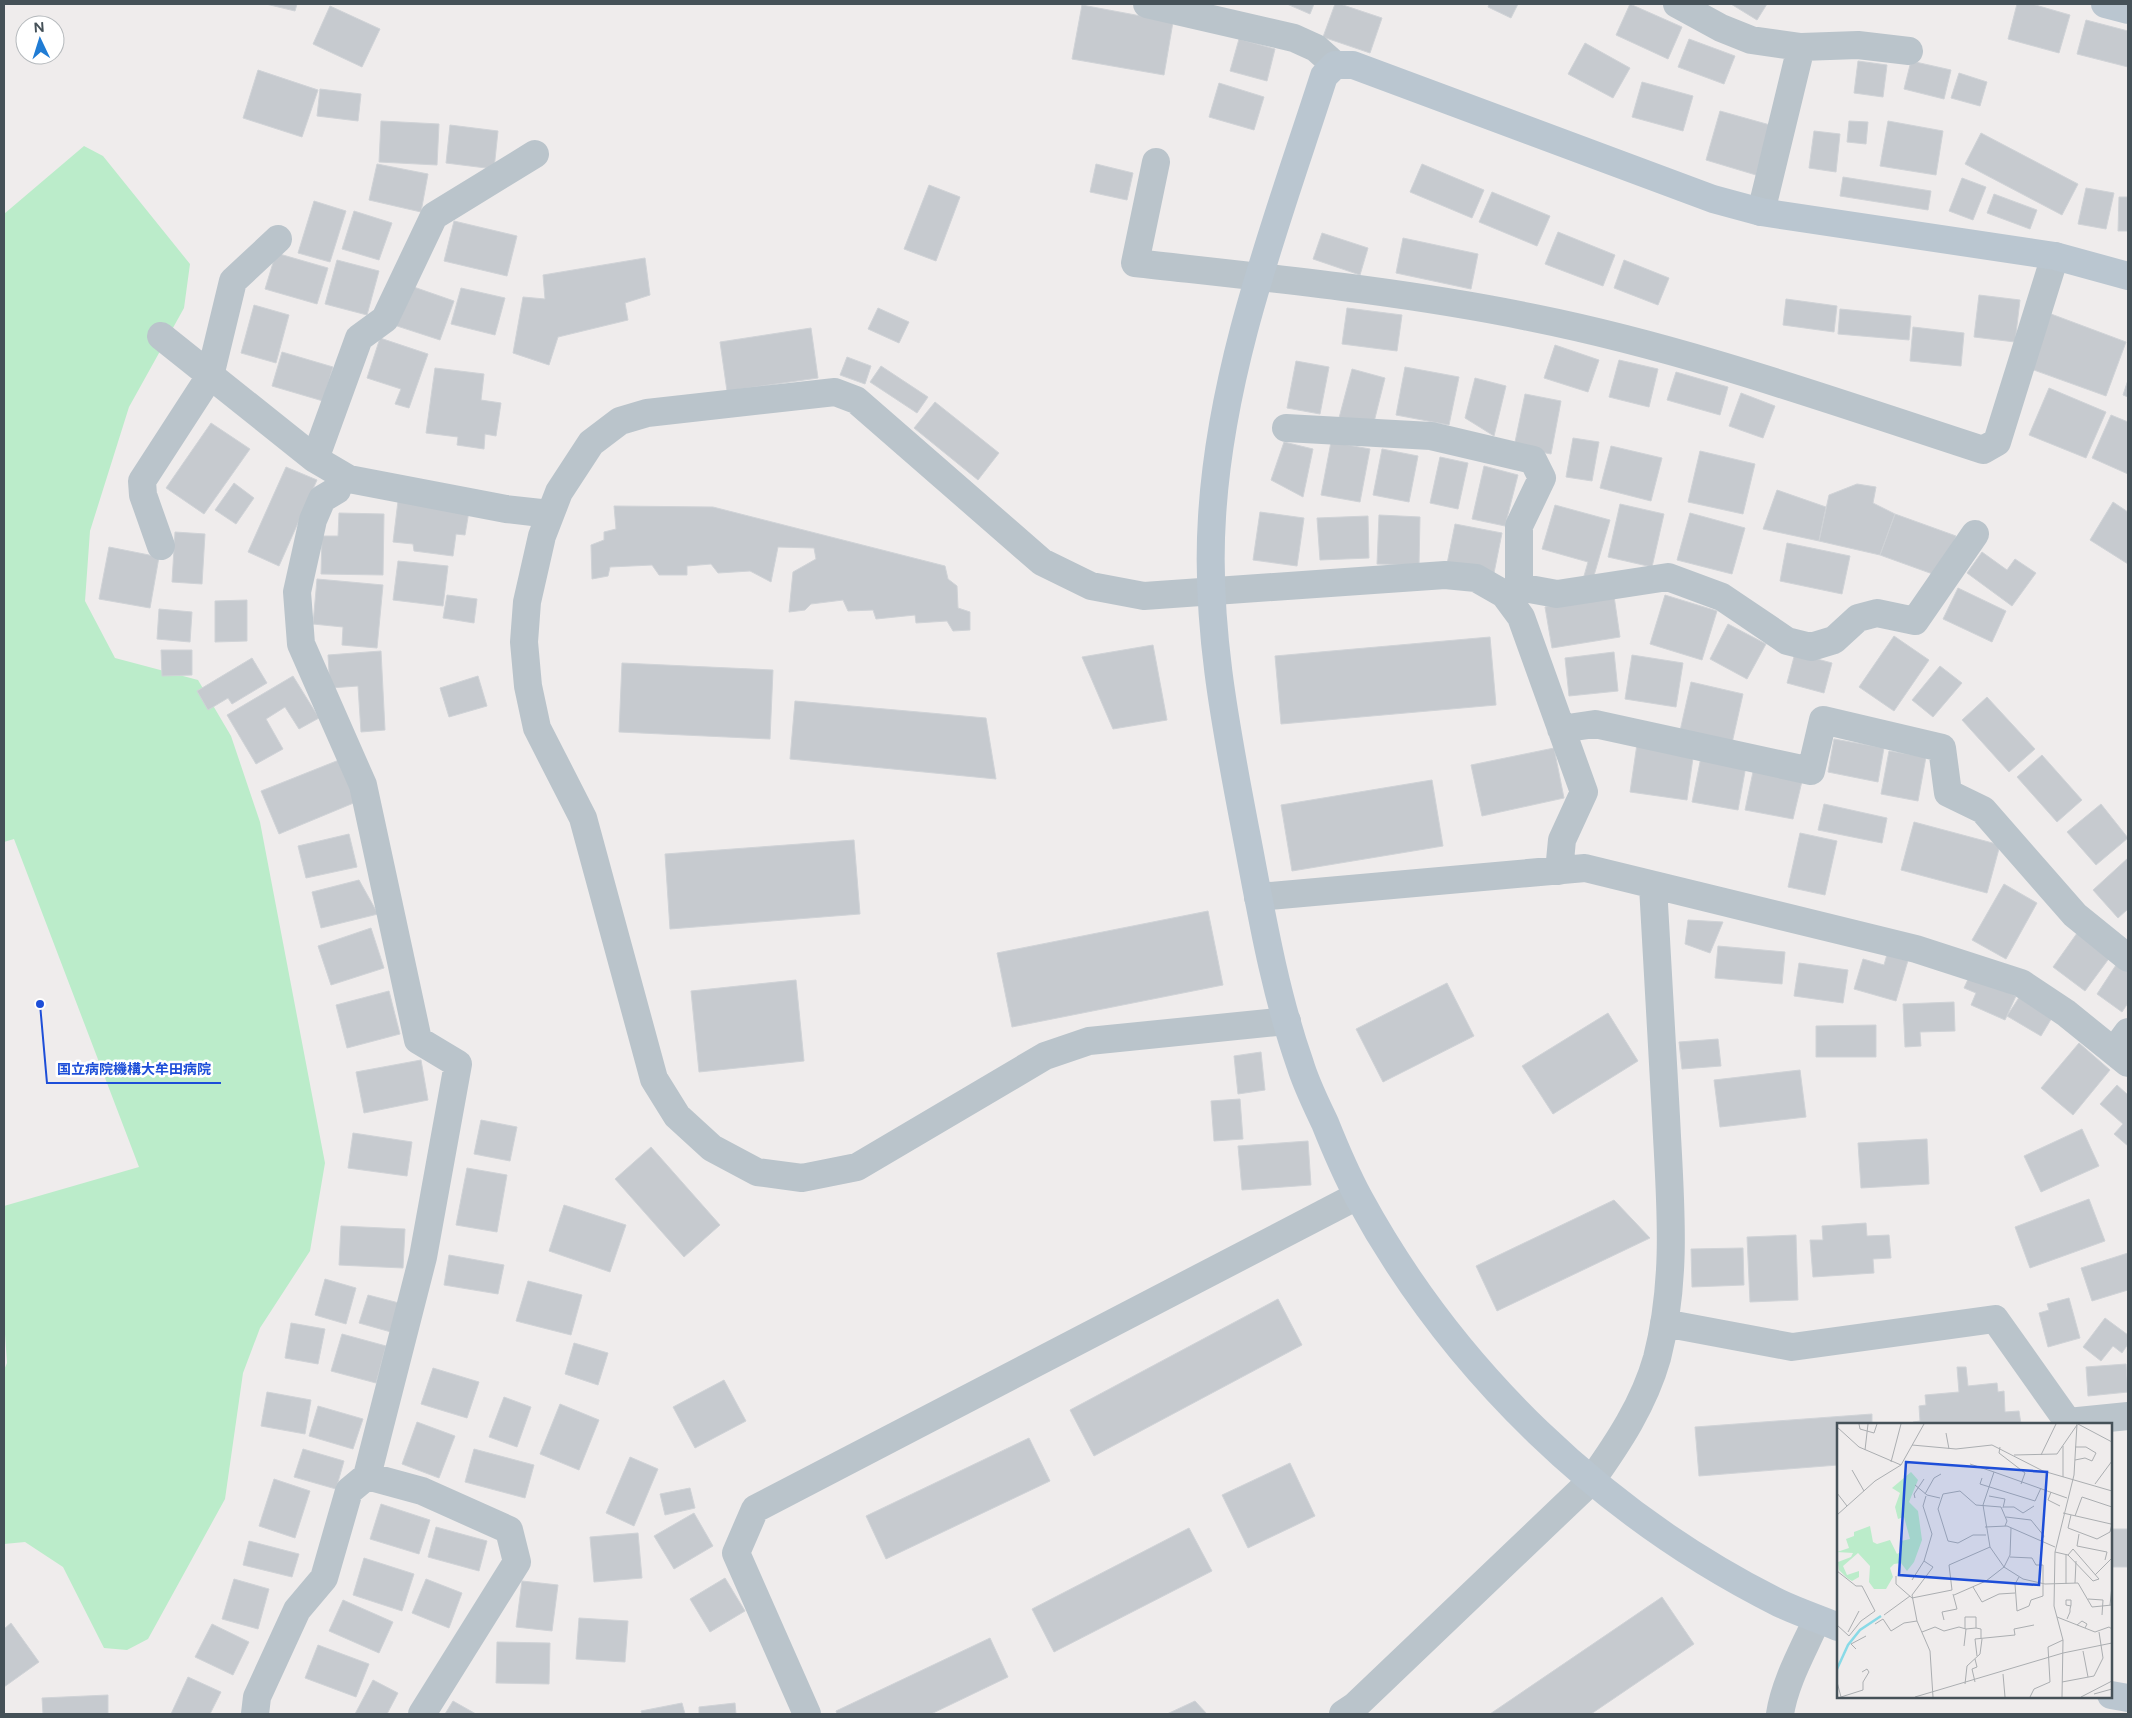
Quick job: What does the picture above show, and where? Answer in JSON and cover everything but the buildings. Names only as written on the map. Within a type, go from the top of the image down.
[{"type":"street","points":[[1147,4],[1294,38],[1316,48],[1334,65],[1353,65],[1713,199],[1761,212],[2055,256],[2128,276]]},
{"type":"street","points":[[1677,4],[1721,28],[1751,40],[1801,47],[1858,45],[1909,51]]},
{"type":"street","points":[[2105,4],[2128,10]]},
{"type":"street","points":[[1761,212],[1801,47]]},
{"type":"street","points":[[1334,65],[1324,76],[1259,277],[1221,435],[1212,514],[1210,571],[1219,688],[1258,897],[1287,1021],[1300,1065],[1357,1196],[1390,1251],[1449,1336],[1508,1402],[1591,1480],[1676,1544],[1780,1604],[1828,1623],[1793,1673],[1780,1714]]},
{"type":"street","points":[[315,460],[360,338],[386,319],[434,216],[535,154]]},
{"type":"street","points":[[1156,162],[1135,263],[1431,300],[1534,318],[1625,339],[1737,369],[1983,450],[1997,442],[2055,256]]},
{"type":"street","points":[[161,546],[143,495],[142,481],[210,376],[233,281],[278,239]]},
{"type":"street","points":[[161,336],[315,460],[349,479],[506,509],[550,514]]},
{"type":"street","points":[[1287,1021],[1089,1041],[1071,1047],[1045,1056],[857,1167],[802,1178],[757,1172],[712,1148],[677,1116],[654,1079],[584,818],[537,728],[528,686],[524,642],[526,610],[542,536],[559,492],[591,443],[620,420],[647,413],[835,392],[856,400],[1042,562],[1091,586],[1144,596],[1445,575],[1476,578],[1504,594],[1557,594],[1668,577],[1722,597],[1787,641],[1811,647],[1834,640],[1858,618],[1877,612],[1915,620],[1975,534]]},
{"type":"street","points":[[1286,428],[1431,436],[1533,460],[1542,478],[1519,526],[1514,593],[1584,792],[1562,840],[1559,871]]},
{"type":"street","points":[[255,1714],[257,1697],[297,1610],[324,1578],[349,1491],[367,1476],[423,1257],[458,1064],[418,1040],[363,785],[300,644],[297,592],[313,520],[322,499],[337,490]]},
{"type":"street","points":[[1561,729],[1595,724],[1812,771],[1823,720],[1942,748],[1948,793],[1983,810],[2075,915],[2128,958]]},
{"type":"street","points":[[1258,897],[1585,868],[1916,949],[2021,983],[2123,1049]]},
{"type":"street","points":[[1343,1714],[1355,1706],[1591,1480],[1614,1449],[1639,1407],[1656,1359],[1664,1324],[1668,1302],[1672,1239],[1653,886]]},
{"type":"street","points":[[807,1714],[736,1553],[755,1509],[1357,1196]]},
{"type":"street","points":[[1664,1324],[1792,1347],[1995,1319],[2068,1422],[2128,1416]]},
{"type":"street","points":[[367,1476],[422,1491],[509,1530],[517,1562],[422,1714]]},
{"type":"street","points":[[2112,1695],[2128,1698]]},
{"type":"green space","points":[[84,146],[103,156],[190,264],[184,308],[129,407],[90,531],[85,601],[115,658],[198,680],[231,736],[260,822],[325,1163],[310,1251],[260,1328],[243,1373],[225,1499],[148,1639],[127,1650],[104,1648],[63,1567],[25,1542],[4,1544],[4,1370],[7,1363],[4,1320],[4,1206],[139,1167],[14,839],[4,842],[4,214]]},
{"type":"place","name":"国立病院機構大牟田病院","points":[[40,1004]]}]
